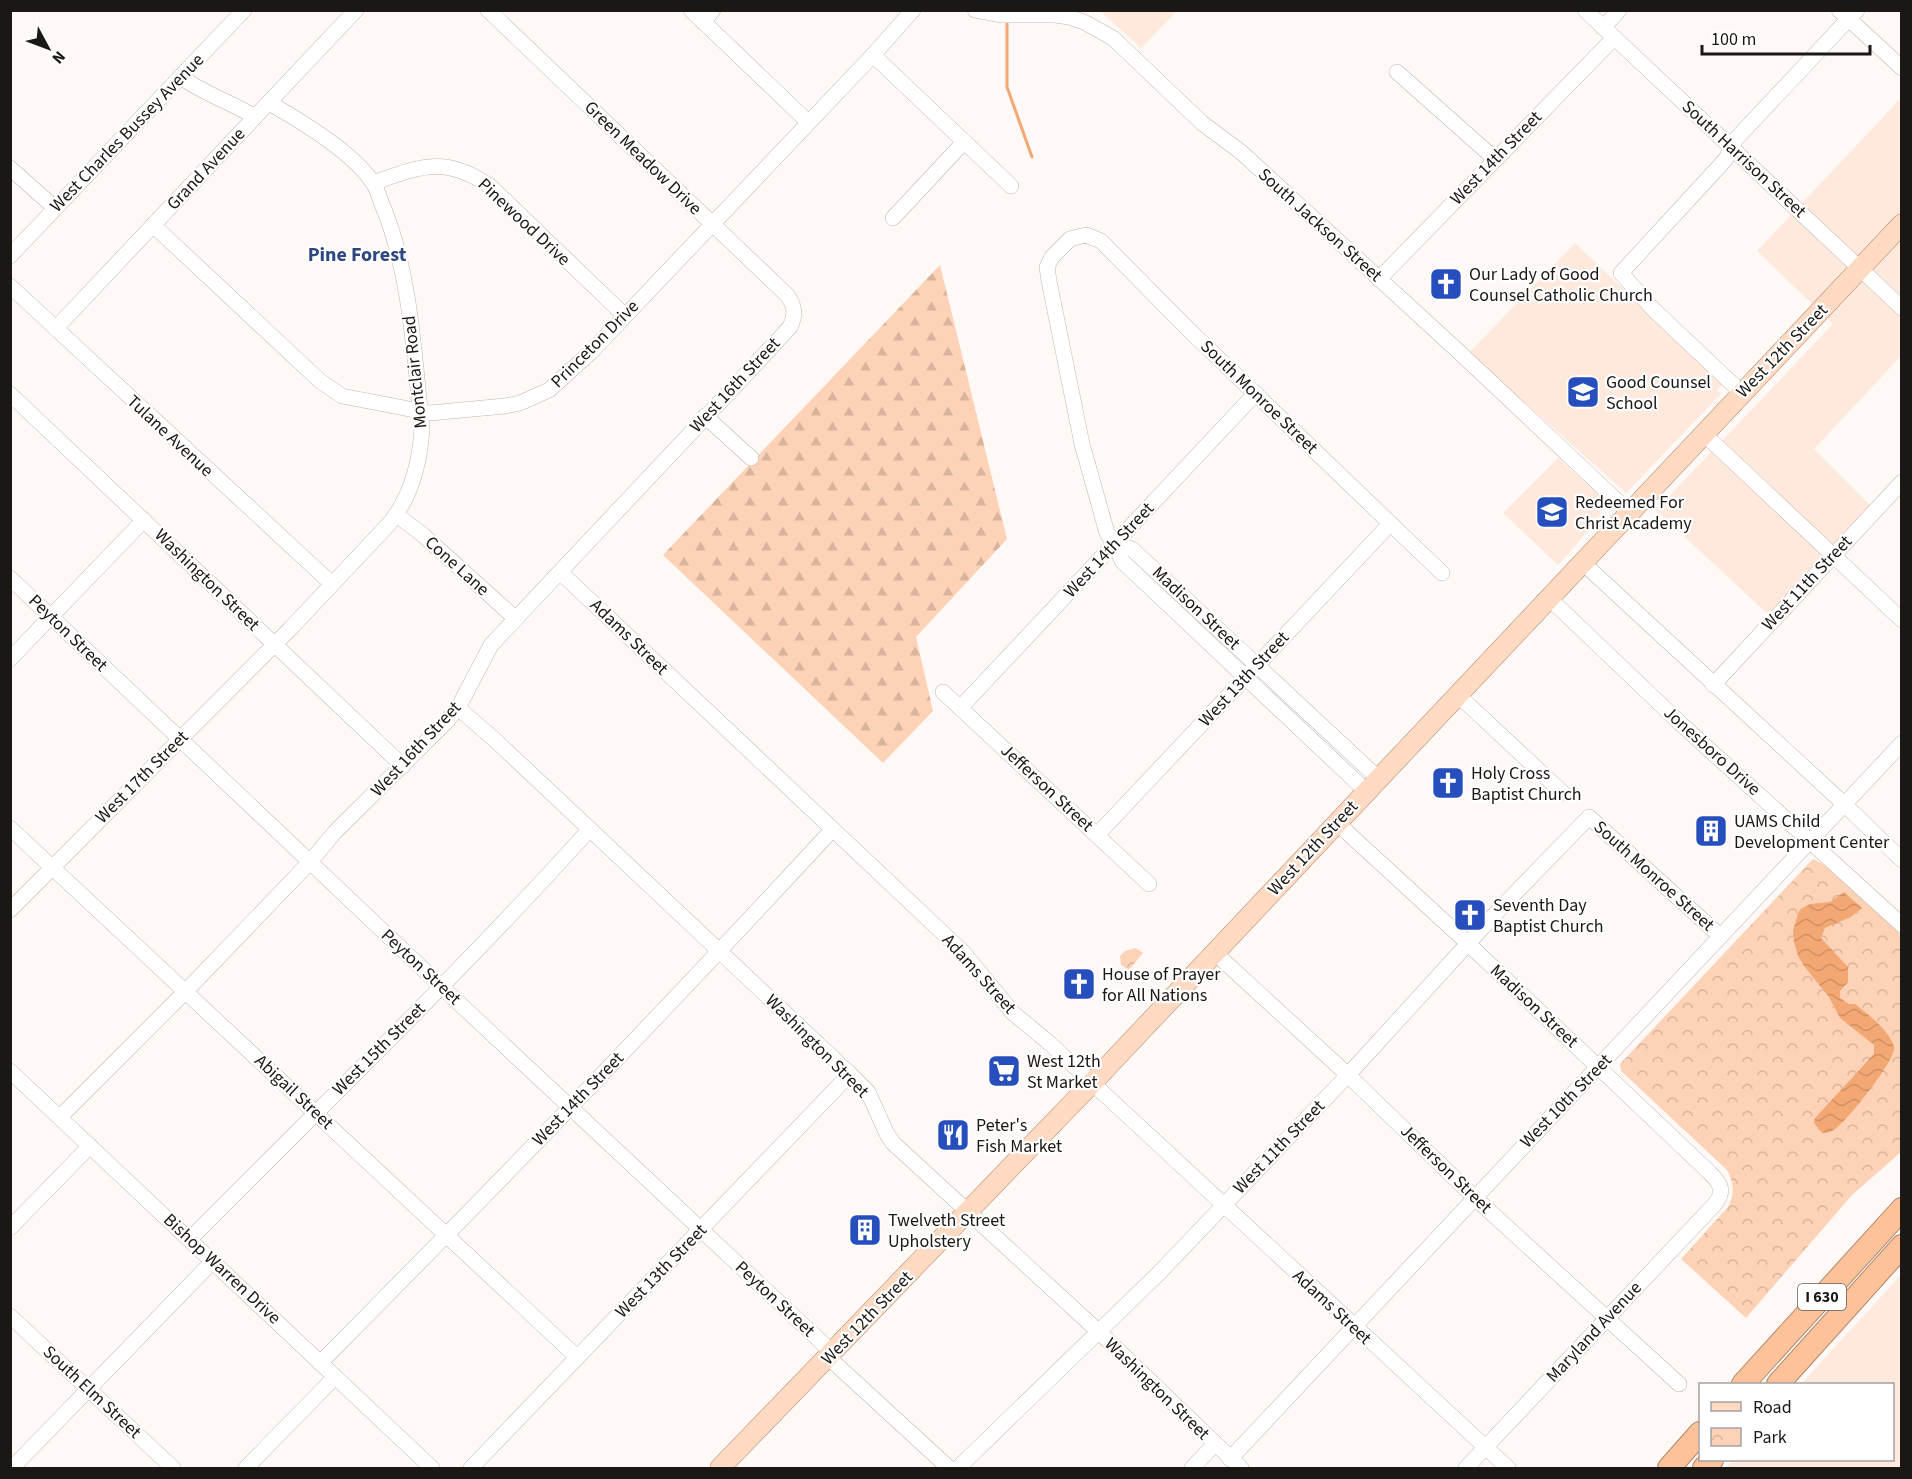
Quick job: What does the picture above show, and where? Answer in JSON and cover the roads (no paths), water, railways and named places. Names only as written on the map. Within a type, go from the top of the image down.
[{"type":"highway","name":"I 630","points":[[1744,1383],[1902,1209]]},
{"type":"highway","name":"I 630","points":[[1779,1383],[1902,1246]]},
{"type":"highway","points":[[1669,1468],[1699,1435]]},
{"type":"main road","name":"West 12th Street","points":[[720,1468],[831,1356],[1092,1083],[1902,224]]},
{"type":"street","name":"West Charles Bussey Avenue","points":[[10,256],[244,10]]},
{"type":"street","name":"Grand Avenue","points":[[57,327],[356,10]]},
{"type":"street","name":"Green Meadow Drive","points":[[488,10],[787,295],[794,309]]},
{"type":"street","points":[[691,10],[708,16],[808,122]]},
{"type":"street","name":"Princeton Drive","points":[[153,225],[320,381],[342,396],[420,411],[439,412],[505,406],[535,398],[561,381],[713,224],[913,10]]},
{"type":"street","name":"South Jackson Street","points":[[975,10],[1007,15],[1069,17],[1091,25],[1113,38],[1202,123],[1241,152],[1629,512]]},
{"type":"street","name":"South Harrison Street","points":[[1584,10],[1902,308]]},
{"type":"street","name":"West 14th Street","points":[[1379,279],[1495,159],[1609,33],[1619,10]]},
{"type":"street","points":[[1742,393],[1653,309],[1621,273],[1726,159],[1735,140],[1848,14],[1902,68]]},
{"type":"street","points":[[873,55],[1011,186]]},
{"type":"street","points":[[1397,72],[1495,159]]},
{"type":"street","points":[[181,77],[255,117]]},
{"type":"street","name":"Montclair Road","points":[[269,103],[328,141],[373,183],[400,256],[422,428],[418,464],[409,492],[397,515],[289,630],[274,643]]},
{"type":"street","points":[[893,218],[964,142]]},
{"type":"street","name":"Pinewood Drive","points":[[373,183],[432,166],[448,167],[474,176],[491,187],[624,315]]},
{"type":"street","points":[[10,168],[56,208]]},
{"type":"street","name":"South Monroe Street","points":[[1070,238],[1086,235],[1101,242],[1189,330],[1442,573]]},
{"type":"street","name":"Madison Street","points":[[1070,238],[1052,257],[1047,267],[1049,282],[1083,444],[1107,533],[1122,561],[1245,678],[1372,784]]},
{"type":"street","name":"Tulane Avenue","points":[[10,286],[57,327],[136,405],[332,584]]},
{"type":"street","name":"West 16th Street","points":[[60,1117],[128,1046],[186,991],[310,862],[335,832],[458,708],[491,645],[790,327],[794,309]]},
{"type":"street","name":"West 14th Street","points":[[961,707],[1256,393]]},
{"type":"street","name":"Washington Street","points":[[10,394],[403,766]]},
{"type":"street","points":[[705,416],[751,458]]},
{"type":"street","points":[[1704,434],[1902,620]]},
{"type":"street","name":"West 11th Street","points":[[1713,685],[1902,482]]},
{"type":"street","name":"Cone Lane","points":[[397,515],[423,535],[515,618]]},
{"type":"street","points":[[10,658],[144,520]]},
{"type":"street","name":"West 13th Street","points":[[1097,835],[1390,524]]},
{"type":"street","name":"Madison Street","points":[[1114,544],[1132,549],[1257,665],[1372,784]]},
{"type":"street","points":[[1583,563],[1902,860]]},
{"type":"street","name":"Adams Street","points":[[560,572],[963,952],[1012,1013],[1024,1021],[1092,1083],[1354,1328],[1508,1468]]},
{"type":"street","name":"Peyton Street","points":[[10,578],[701,1231],[948,1468]]},
{"type":"street","name":"Jonesboro Drive","points":[[1550,599],[1680,723],[1902,925]]},
{"type":"street","name":"West 17th Street","points":[[10,910],[274,643]]},
{"type":"street","name":"Jefferson Street","points":[[943,692],[1149,884]]},
{"type":"street","points":[[1458,695],[1563,793]]},
{"type":"street","name":"Washington Street","points":[[458,708],[495,740],[850,1074],[868,1092],[893,1143],[1098,1331],[1235,1464]]},
{"type":"street","name":"West 10th Street","points":[[1235,1464],[1354,1328],[1534,1133],[1902,743]]},
{"type":"street","name":"South Monroe Street","points":[[1589,817],[1719,935]]},
{"type":"street","name":"West 11th Street","points":[[958,1468],[1160,1272],[1589,817]]},
{"type":"street","name":"Madison Street","points":[[1337,823],[1599,1066],[1720,1183],[1721,1194]]},
{"type":"street","name":"Abigail Street","points":[[10,828],[577,1357]]},
{"type":"street","name":"West 15th Street","points":[[190,1239],[538,887],[590,829]]},
{"type":"street","name":"West 14th Street","points":[[320,1363],[446,1236],[720,951],[832,830]]},
{"type":"street","name":"Jefferson Street","points":[[1215,953],[1348,1075],[1475,1198],[1679,1384]]},
{"type":"street","name":"Bishop Warren Drive","points":[[10,1071],[432,1468]]},
{"type":"street","name":"West 13th Street","points":[[471,1468],[850,1074]]},
{"type":"street","points":[[10,1228],[90,1146]]},
{"type":"street","name":"Maryland Avenue","points":[[1466,1468],[1715,1204],[1721,1194]]},
{"type":"street","points":[[12,1468],[213,1261]]},
{"type":"street","name":"South Elm Street","points":[[10,1316],[173,1468]]},
{"type":"street","points":[[246,1468],[336,1377]]},
{"type":"street","points":[[1192,1468],[1215,1444]]},
{"type":"water","points":[[1844,892],[1862,908],[1851,917],[1825,928],[1821,938],[1848,967],[1848,982],[1840,991],[1840,998],[1849,1004],[1855,1004],[1872,1018],[1889,1036],[1894,1048],[1887,1065],[1859,1103],[1835,1129],[1822,1133],[1814,1123],[1815,1118],[1874,1054],[1874,1045],[1840,1018],[1829,997],[1798,956],[1793,931],[1801,909],[1810,904],[1830,902]]},
{"type":"waterway","points":[[1007,23],[1007,87],[1032,157]]},
{"type":"place","name":"Our Lady of Good Counsel Catholic Church","points":[[1446,284]]},
{"type":"place","name":"Good Counsel School","points":[[1583,392]]},
{"type":"place","name":"Redeemed For Christ Academy","points":[[1552,512]]},
{"type":"place","name":"Holy Cross Baptist Church","points":[[1448,783]]},
{"type":"place","name":"UAMS Child Development Center","points":[[1711,831]]},
{"type":"place","name":"Seventh Day Baptist Church","points":[[1470,915]]},
{"type":"place","name":"House of Prayer for All Nations","points":[[1079,984]]},
{"type":"place","name":"West 12th St Market","points":[[1004,1071]]},
{"type":"place","name":"Peter's Fish Market","points":[[953,1135]]},
{"type":"place","name":"Twelveth Street Upholstery","points":[[865,1230]]},
{"type":"district","name":"Pine Forest","points":[[357,255]]}]
